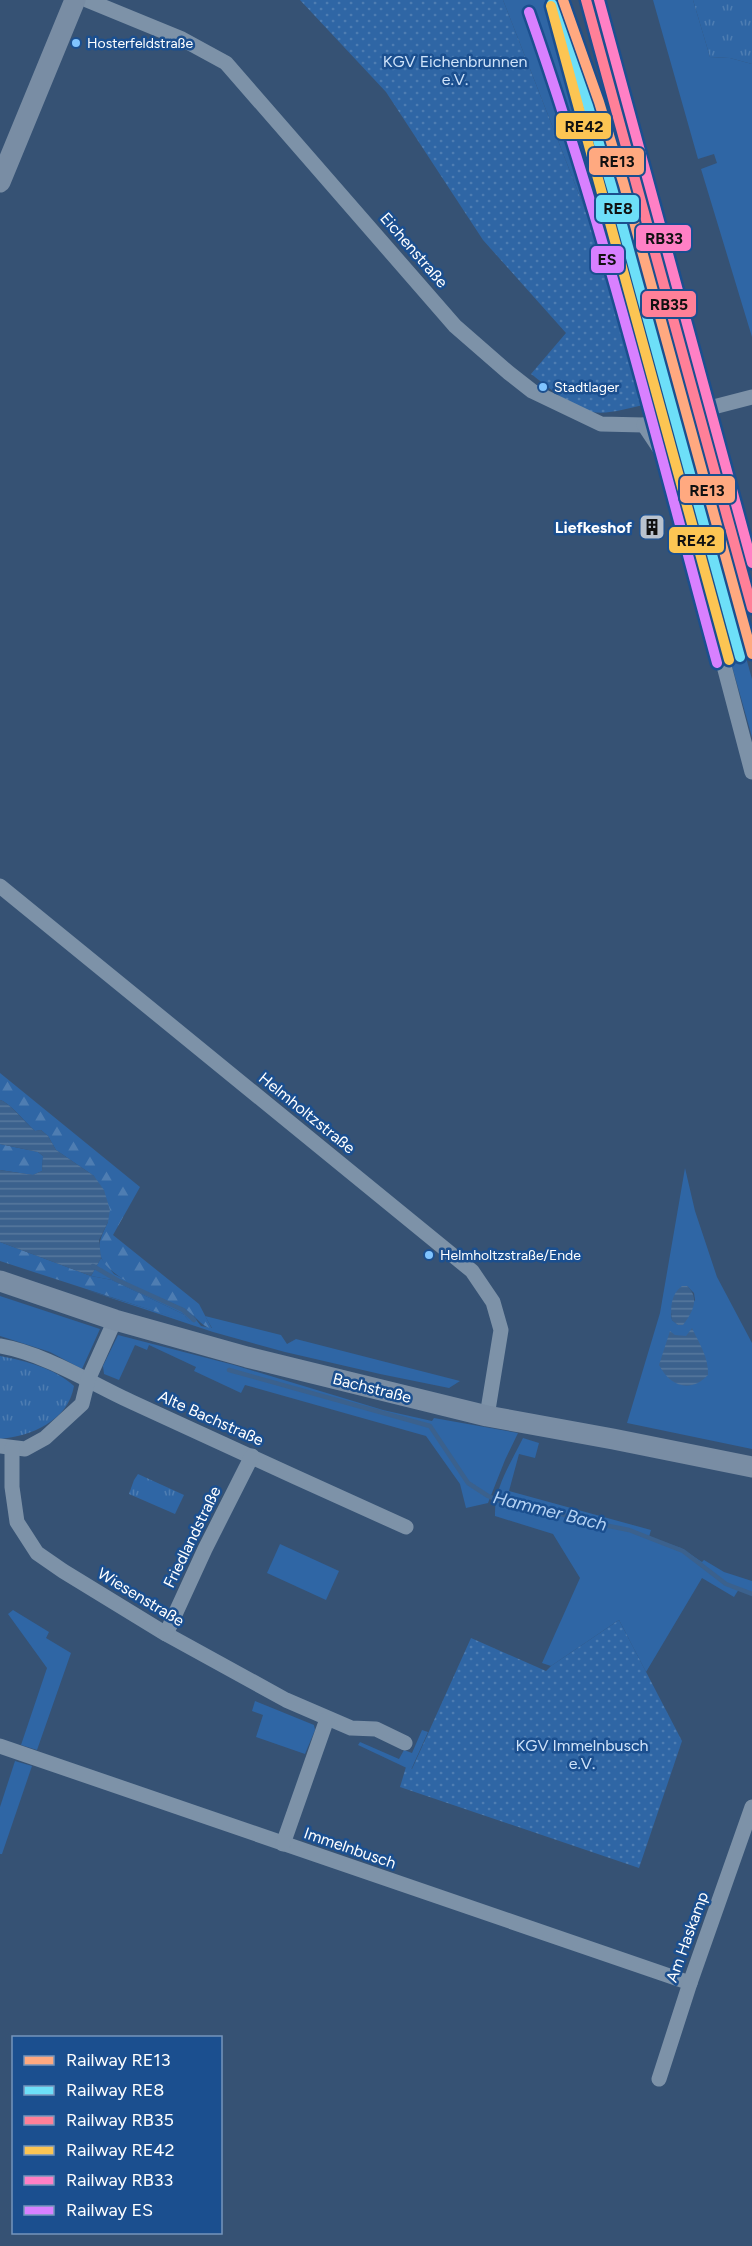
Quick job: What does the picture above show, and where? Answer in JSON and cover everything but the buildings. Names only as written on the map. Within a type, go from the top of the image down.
[{"type":"street","points":[[0,182],[75,0]]},
{"type":"street","name":"Eichenstraße","points":[[87,0],[182,39],[226,63],[455,326],[516,379],[543,397],[601,424],[644,425],[752,397]]},
{"type":"street","points":[[644,425],[660,446],[676,484],[752,772]]},
{"type":"street","name":"Helmholtzstraße","points":[[0,886],[472,1271],[493,1302],[501,1330],[487,1416]]},
{"type":"street","name":"Bachstraße","points":[[0,1281],[115,1320],[247,1357],[487,1416],[752,1467]]},
{"type":"street","points":[[6,1447],[25,1449],[45,1438],[64,1423],[82,1404],[88,1380],[115,1320]]},
{"type":"street","name":"Alte Bachstraße","points":[[0,1346],[17,1349],[88,1380],[406,1527]]},
{"type":"street","name":"Wiesenstraße","points":[[6,1447],[17,1522],[37,1553],[166,1634],[286,1700],[351,1728],[376,1729],[405,1743]]},
{"type":"street","name":"Friedlandstraße","points":[[166,1634],[205,1549],[252,1456]]},
{"type":"street","points":[[284,1844],[327,1719]]},
{"type":"street","name":"Immelnbusch","points":[[0,1746],[690,1983]]},
{"type":"street","name":"Am Haskamp","points":[[658,2079],[752,1807]]},
{"type":"green space","name":"KGV Eichenbrunnen e.V.","points":[[300,0],[503,0],[609,271],[627,329],[644,405],[611,412],[598,413],[584,410],[531,374],[566,333],[483,240],[386,92]]},
{"type":"green space","points":[[503,0],[553,0],[581,77],[675,404],[644,405],[627,329],[609,271]]},
{"type":"green space","points":[[653,0],[693,0],[710,57],[730,58],[752,64],[752,337],[701,169],[717,163],[714,154],[698,159]]},
{"type":"green space","points":[[693,0],[752,0],[752,64],[730,58],[710,57]]},
{"type":"green space","points":[[683,430],[752,679],[752,737],[671,450],[671,440]]},
{"type":"green space","points":[[0,1073],[140,1187],[113,1235],[199,1304],[212,1329],[183,1308],[125,1280],[106,1265],[99,1248],[108,1222],[94,1176],[56,1150],[48,1136],[41,1130],[35,1131],[13,1109],[0,1100]]},
{"type":"green space","points":[[0,1144],[38,1152],[43,1156],[42,1171],[33,1175],[0,1170]]},
{"type":"green space","points":[[685,1168],[695,1211],[717,1277],[752,1343],[752,1449],[627,1423],[660,1313]],"holes":[[[687,1286],[694,1293],[695,1300],[678,1325],[672,1320],[671,1314]]]},
{"type":"green space","points":[[0,1242],[91,1276],[112,1280],[183,1314],[191,1323],[0,1261]]},
{"type":"green space","points":[[101,1258],[114,1274],[190,1312],[201,1326],[212,1328],[205,1316],[281,1335],[287,1344],[296,1339],[460,1381],[449,1388],[285,1352],[213,1332],[84,1289],[190,1322],[183,1314],[112,1280],[91,1276]]},
{"type":"green space","points":[[0,1296],[100,1329],[82,1369],[50,1352],[0,1336]]},
{"type":"green space","points":[[118,1335],[234,1365],[383,1410],[432,1421],[434,1418],[518,1433],[488,1503],[466,1508],[460,1484],[426,1436],[245,1385],[241,1393],[194,1371],[196,1367],[149,1345],[147,1350],[135,1345],[119,1380],[104,1374],[103,1366]]},
{"type":"green space","points":[[0,1356],[49,1370],[74,1386],[64,1409],[35,1430],[0,1439]]},
{"type":"green space","points":[[523,1438],[539,1443],[535,1458],[519,1454],[509,1491],[651,1530],[649,1537],[681,1548],[702,1562],[704,1560],[724,1572],[752,1581],[752,1595],[739,1589],[734,1597],[702,1578],[646,1672],[619,1620],[551,1666],[542,1663],[580,1578],[553,1534],[495,1516],[500,1485]]},
{"type":"green space","points":[[138,1474],[184,1495],[175,1514],[129,1494]]},
{"type":"green space","points":[[280,1544],[339,1571],[326,1600],[267,1573]]},
{"type":"green space","points":[[13,1610],[49,1632],[46,1638],[71,1653],[37,1750],[21,1745],[47,1668],[8,1614]]},
{"type":"green space","name":"KGV Immelnbusch e.V.","points":[[619,1620],[682,1741],[639,1868],[400,1787],[406,1767],[412,1769],[471,1638],[546,1671]]},
{"type":"green space","points":[[255,1701],[314,1725],[315,1730],[305,1754],[256,1737],[263,1715],[252,1711]]},
{"type":"green space","points":[[422,1730],[428,1732],[411,1770],[358,1745],[360,1742],[399,1759],[404,1750],[412,1753]]},
{"type":"green space","points":[[15,1761],[32,1766],[2,1854],[0,1854],[0,1807]]},
{"type":"shaded area","points":[[0,1100],[35,1131],[41,1130],[48,1136],[56,1150],[94,1176],[104,1190],[110,1210],[108,1222],[99,1240],[101,1258],[91,1276],[0,1242],[0,1170],[33,1175],[42,1171],[43,1156],[38,1152],[0,1144]]},
{"type":"shaded area","points":[[682,1286],[687,1286],[691,1291],[694,1305],[683,1325],[678,1325],[672,1320],[671,1306],[673,1297]]},
{"type":"shaded area","points":[[692,1328],[705,1357],[708,1375],[701,1381],[687,1386],[669,1378],[659,1365],[670,1331],[675,1335],[686,1336]]},
{"type":"waterway","name":"Hammer Bach","points":[[93,1266],[117,1280],[183,1310],[194,1320]]},
{"type":"waterway","name":"Hammer Bach","points":[[229,1370],[430,1426],[468,1483],[488,1496],[500,1501],[544,1507],[574,1519],[629,1530],[683,1551],[726,1584],[752,1594]]},
{"type":"rail line","name":"RE13","points":[[563,0],[599,102],[624,185],[752,654]]},
{"type":"rail line","name":"RB35","points":[[586,0],[752,608]]},
{"type":"rail line","name":"RB33","points":[[599,0],[752,563]]},
{"type":"rail line","name":"RE8","points":[[552,4],[588,106],[612,188],[740,657]]},
{"type":"rail line","name":"RE42","points":[[551,6],[729,660]]},
{"type":"rail line","name":"ES","points":[[529,12],[606,254],[717,663]]},
{"type":"place","name":"Hosterfeldstraße","points":[[76,43]]},
{"type":"place","name":"Stadtlager","points":[[543,387]]},
{"type":"place","name":"Liefkeshof","points":[[652,527]]},
{"type":"place","name":"Helmholtzstraße/Ende","points":[[429,1255]]}]
